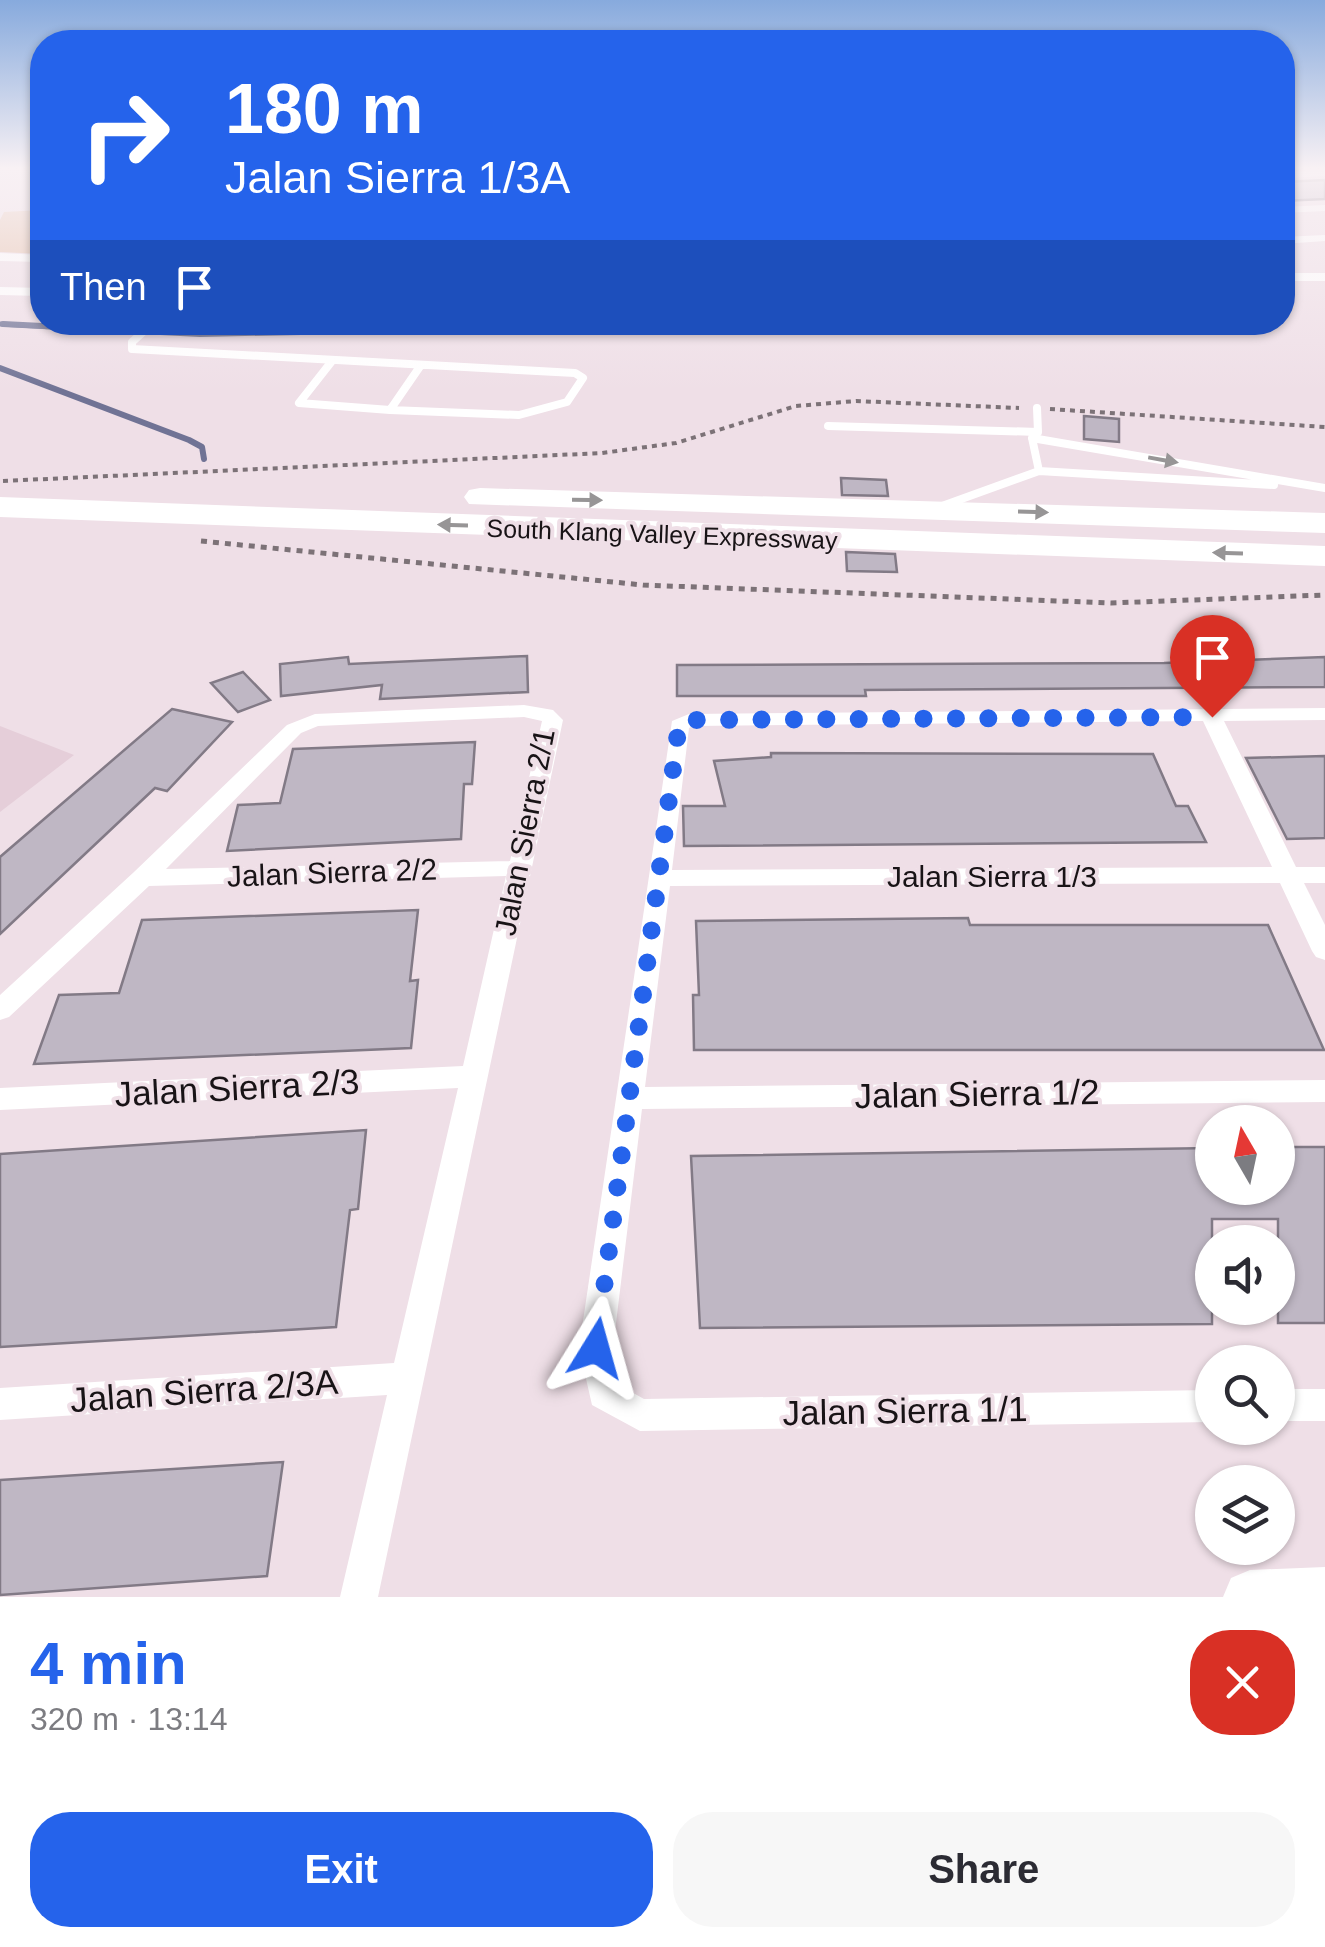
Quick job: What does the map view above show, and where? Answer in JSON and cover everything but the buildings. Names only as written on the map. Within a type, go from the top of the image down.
[{"type":"highway","name":"South Klang Valley Expressway","points":[[0,484],[1325,522]]},
{"type":"highway","name":"South Klang Valley Expressway","points":[[0,507],[1325,556]]},
{"type":"street","points":[[0,257],[30,258]]},
{"type":"street","points":[[1295,271],[1303,276]]},
{"type":"street","points":[[1295,276],[1325,276]]},
{"type":"street","points":[[0,291],[30,292]]},
{"type":"street","name":"Jalan Sierra 2/1","points":[[0,1010],[143,878],[294,729],[314,720],[524,710],[546,714],[553,720],[360,1597]]},
{"type":"street","points":[[630,1098],[679,724],[689,720],[1325,714]]},
{"type":"street","points":[[1212,717],[1325,952]]},
{"type":"street","name":"Jalan Sierra 2/2","points":[[143,878],[520,868]]},
{"type":"street","name":"Jalan Sierra 1/3","points":[[659,878],[1325,875]]},
{"type":"street","name":"Jalan Sierra 2/3","points":[[0,1100],[474,1076]]},
{"type":"street","name":"Jalan Sierra 1/2","points":[[630,1098],[1325,1091]]},
{"type":"street","name":"Jalan Sierra 1/1","points":[[630,1098],[596,1348],[604,1394],[640,1415],[1195,1406]]},
{"type":"street","name":"Jalan Sierra 2/3A","points":[[0,1404],[408,1378]]},
{"type":"street","points":[[1295,1406],[1325,1405]]},
{"type":"street","points":[[1250,1597],[1325,1594]]},
{"type":"lane","points":[[140,335],[132,342],[132,349],[574,373],[583,378],[567,402],[531,413],[390,410],[300,403],[332,360]]},
{"type":"lane","points":[[390,410],[421,365]]},
{"type":"lane","points":[[1038,408],[1035,435],[1039,471]]},
{"type":"lane","points":[[828,426],[1035,435],[1325,488]]},
{"type":"lane","points":[[934,509],[1039,471],[1325,488]]},
{"type":"path","points":[[0,484],[602,454],[676,443],[796,406],[856,401],[1325,426]]},
{"type":"path","points":[[192,540],[642,585],[1111,603],[1325,595]]},
{"type":"shaded area","points":[[0,243],[30,243],[30,253],[0,252]]},
{"type":"shaded area","points":[[0,726],[74,755],[0,812]]},
{"type":"waterway","points":[[0,324],[30,326]]},
{"type":"waterway","points":[[3,324],[30,325]]},
{"type":"waterway","points":[[0,368],[189,440],[202,447],[204,459]]},
{"type":"route","points":[[596,1348],[679,724],[689,720],[1212,717]]}]
